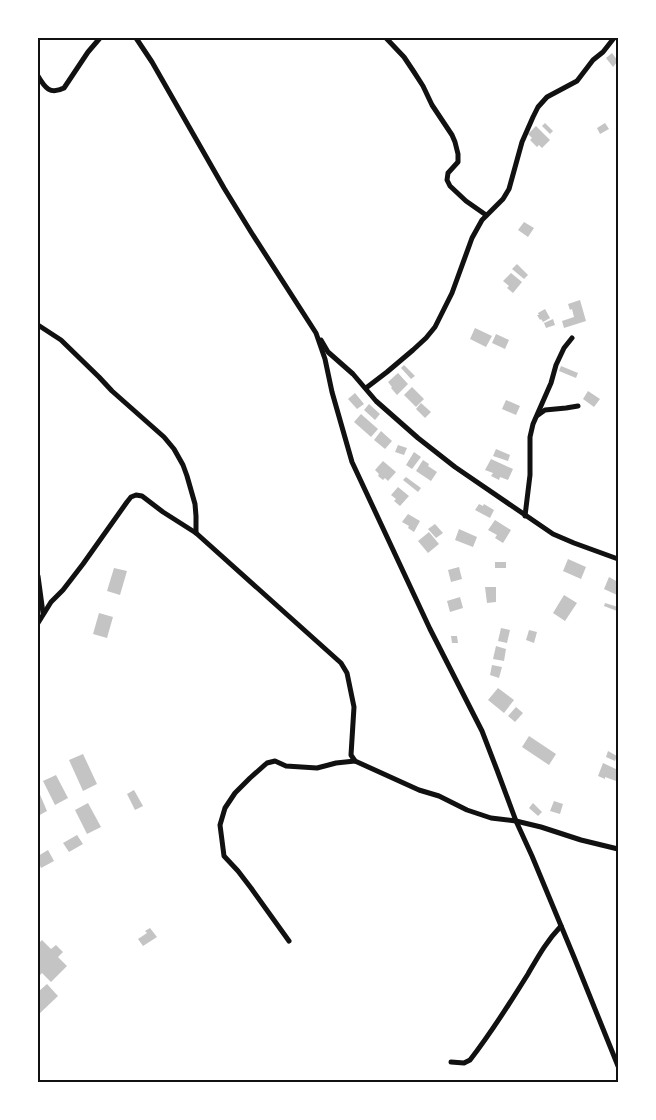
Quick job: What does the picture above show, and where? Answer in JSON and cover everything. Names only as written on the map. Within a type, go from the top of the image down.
[{"type":"street","points":[[38,76],[46,88],[50,90],[59,91],[64,88],[88,52],[100,38]]},
{"type":"street","points":[[136,38],[224,188],[328,352],[353,374],[376,401],[418,438],[469,477],[553,534],[618,559]]},
{"type":"street","points":[[386,38],[404,57],[452,135],[457,148],[458,158],[447,176],[450,186],[466,201],[486,215]]},
{"type":"street","points":[[366,388],[413,350],[435,327],[452,293],[472,238],[486,215],[503,199],[509,189],[522,142],[538,107],[547,96],[577,81],[593,60],[606,49],[614,38]]},
{"type":"street","points":[[38,325],[61,340],[112,391],[164,437],[174,449],[183,465],[192,495],[196,516],[196,533]]},
{"type":"street","points":[[316,333],[325,359],[332,392],[352,462],[430,628],[482,731],[516,821],[618,1066]]},
{"type":"street","points":[[525,516],[530,475],[530,437],[535,417],[551,383],[556,365],[564,348],[572,338]]},
{"type":"street","points":[[535,417],[545,410],[578,406]]},
{"type":"street","points":[[38,623],[51,602],[78,571],[131,497],[136,495],[142,496],[196,533],[341,663],[347,673],[354,707],[351,754],[355,761]]},
{"type":"street","points":[[38,579],[43,613]]},
{"type":"street","points":[[289,941],[251,888],[224,856],[220,825],[225,808],[240,788],[266,763],[275,762],[286,766],[317,768],[355,761],[419,790],[439,796],[467,810],[491,818],[516,821],[618,849]]},
{"type":"street","points":[[610,847],[618,844]]},
{"type":"street","points":[[451,1062],[464,1063],[470,1060],[494,1027],[529,972],[538,954],[561,926]]},
{"type":"building","points":[[612,53],[618,61],[613,67],[606,58]]},
{"type":"building","points":[[545,123],[553,131],[550,134],[542,126]]},
{"type":"building","points":[[605,123],[609,129],[600,134],[597,128]]},
{"type":"building","points":[[536,126],[550,140],[542,148],[539,145],[537,147],[530,140],[532,138],[528,134]]},
{"type":"building","points":[[524,222],[534,228],[528,237],[518,230]]},
{"type":"building","points":[[517,264],[528,275],[524,279],[512,269]]},
{"type":"building","points":[[511,273],[522,282],[513,293],[503,281]]},
{"type":"building","points":[[580,300],[586,321],[564,328],[562,321],[574,317],[572,309],[570,310],[568,304]]},
{"type":"building","points":[[545,309],[550,318],[543,322],[537,315]]},
{"type":"building","points":[[553,319],[555,325],[546,328],[544,323]]},
{"type":"building","points":[[475,328],[492,336],[486,347],[470,339]]},
{"type":"building","points":[[496,334],[509,340],[505,349],[492,343]]},
{"type":"building","points":[[404,365],[415,376],[411,379],[401,368]]},
{"type":"building","points":[[561,366],[578,373],[576,378],[559,371]]},
{"type":"building","points":[[398,373],[408,384],[397,395],[388,382]]},
{"type":"building","points":[[412,387],[424,399],[416,407],[404,395]]},
{"type":"building","points":[[588,391],[600,399],[594,407],[583,399]]},
{"type":"building","points":[[355,393],[364,404],[357,409],[348,399]]},
{"type":"building","points":[[506,400],[520,406],[516,415],[502,409]]},
{"type":"building","points":[[421,403],[431,412],[425,418],[416,409]]},
{"type":"building","points":[[369,404],[380,414],[375,420],[364,410]]},
{"type":"building","points":[[361,414],[378,429],[371,437],[354,422]]},
{"type":"building","points":[[381,431],[392,441],[385,449],[374,440]]},
{"type":"building","points":[[398,445],[407,448],[404,455],[395,452]]},
{"type":"building","points":[[496,449],[510,455],[508,461],[493,456]]},
{"type":"building","points":[[414,452],[421,457],[412,469],[406,465]]},
{"type":"building","points":[[491,459],[513,469],[508,480],[500,477],[499,480],[491,476],[493,473],[485,470]]},
{"type":"building","points":[[423,460],[437,472],[431,481],[416,471]]},
{"type":"building","points":[[383,461],[396,472],[388,481],[378,476],[379,474],[375,470]]},
{"type":"building","points":[[406,477],[421,488],[418,492],[403,480]]},
{"type":"building","points":[[398,487],[409,496],[400,506],[391,495]]},
{"type":"building","points":[[479,504],[483,506],[484,504],[494,510],[490,518],[475,510]]},
{"type":"building","points":[[408,514],[420,521],[414,532],[402,522]]},
{"type":"building","points":[[495,520],[511,530],[503,543],[495,538],[497,535],[488,530]]},
{"type":"building","points":[[435,524],[443,533],[436,538],[428,529]]},
{"type":"building","points":[[459,529],[477,537],[473,547],[455,540]]},
{"type":"building","points":[[429,532],[439,544],[428,553],[418,541]]},
{"type":"building","points":[[568,559],[586,567],[581,579],[563,571]]},
{"type":"building","points":[[495,562],[506,562],[506,568],[495,568]]},
{"type":"building","points":[[459,567],[462,579],[451,582],[448,570]]},
{"type":"building","points":[[114,568],[127,571],[120,595],[107,591]]},
{"type":"building","points":[[609,577],[618,582],[618,599],[616,598],[617,595],[604,589]]},
{"type":"building","points":[[485,587],[496,587],[496,602],[487,603]]},
{"type":"building","points":[[564,595],[577,603],[565,621],[553,613]]},
{"type":"building","points":[[460,597],[463,608],[450,612],[447,601]]},
{"type":"building","points":[[605,603],[618,607],[617,611],[604,606]]},
{"type":"building","points":[[99,613],[113,617],[107,638],[93,634]]},
{"type":"building","points":[[501,628],[510,630],[507,643],[498,641]]},
{"type":"building","points":[[529,630],[537,632],[534,643],[526,640]]},
{"type":"building","points":[[451,636],[457,636],[458,643],[452,643]]},
{"type":"building","points":[[496,646],[506,649],[504,661],[493,659]]},
{"type":"building","points":[[492,665],[502,667],[499,678],[490,675]]},
{"type":"building","points":[[498,688],[514,700],[504,713],[488,700]]},
{"type":"building","points":[[516,707],[523,713],[515,722],[508,716]]},
{"type":"building","points":[[529,736],[556,754],[549,765],[522,747]]},
{"type":"building","points":[[608,751],[617,756],[615,761],[606,757]]},
{"type":"building","points":[[83,754],[97,784],[83,791],[69,760]]},
{"type":"building","points":[[603,763],[618,770],[616,781],[598,776]]},
{"type":"building","points":[[56,775],[68,798],[55,805],[43,781]]},
{"type":"building","points":[[38,790],[47,811],[38,816]]},
{"type":"building","points":[[134,790],[143,806],[135,810],[127,794]]},
{"type":"building","points":[[554,801],[563,804],[560,814],[550,811]]},
{"type":"building","points":[[88,803],[101,827],[87,834],[75,810]]},
{"type":"building","points":[[533,803],[542,812],[538,816],[529,808]]},
{"type":"building","points":[[77,835],[83,844],[69,852],[63,843]]},
{"type":"building","points":[[48,850],[54,861],[41,868],[38,856]]},
{"type":"building","points":[[150,928],[157,937],[143,946],[138,939],[147,933],[145,931]]},
{"type":"building","points":[[42,940],[51,949],[56,945],[63,952],[58,957],[67,966],[51,982],[42,973],[38,977],[38,944]]},
{"type":"building","points":[[47,984],[58,996],[38,1015],[38,992]]}]
